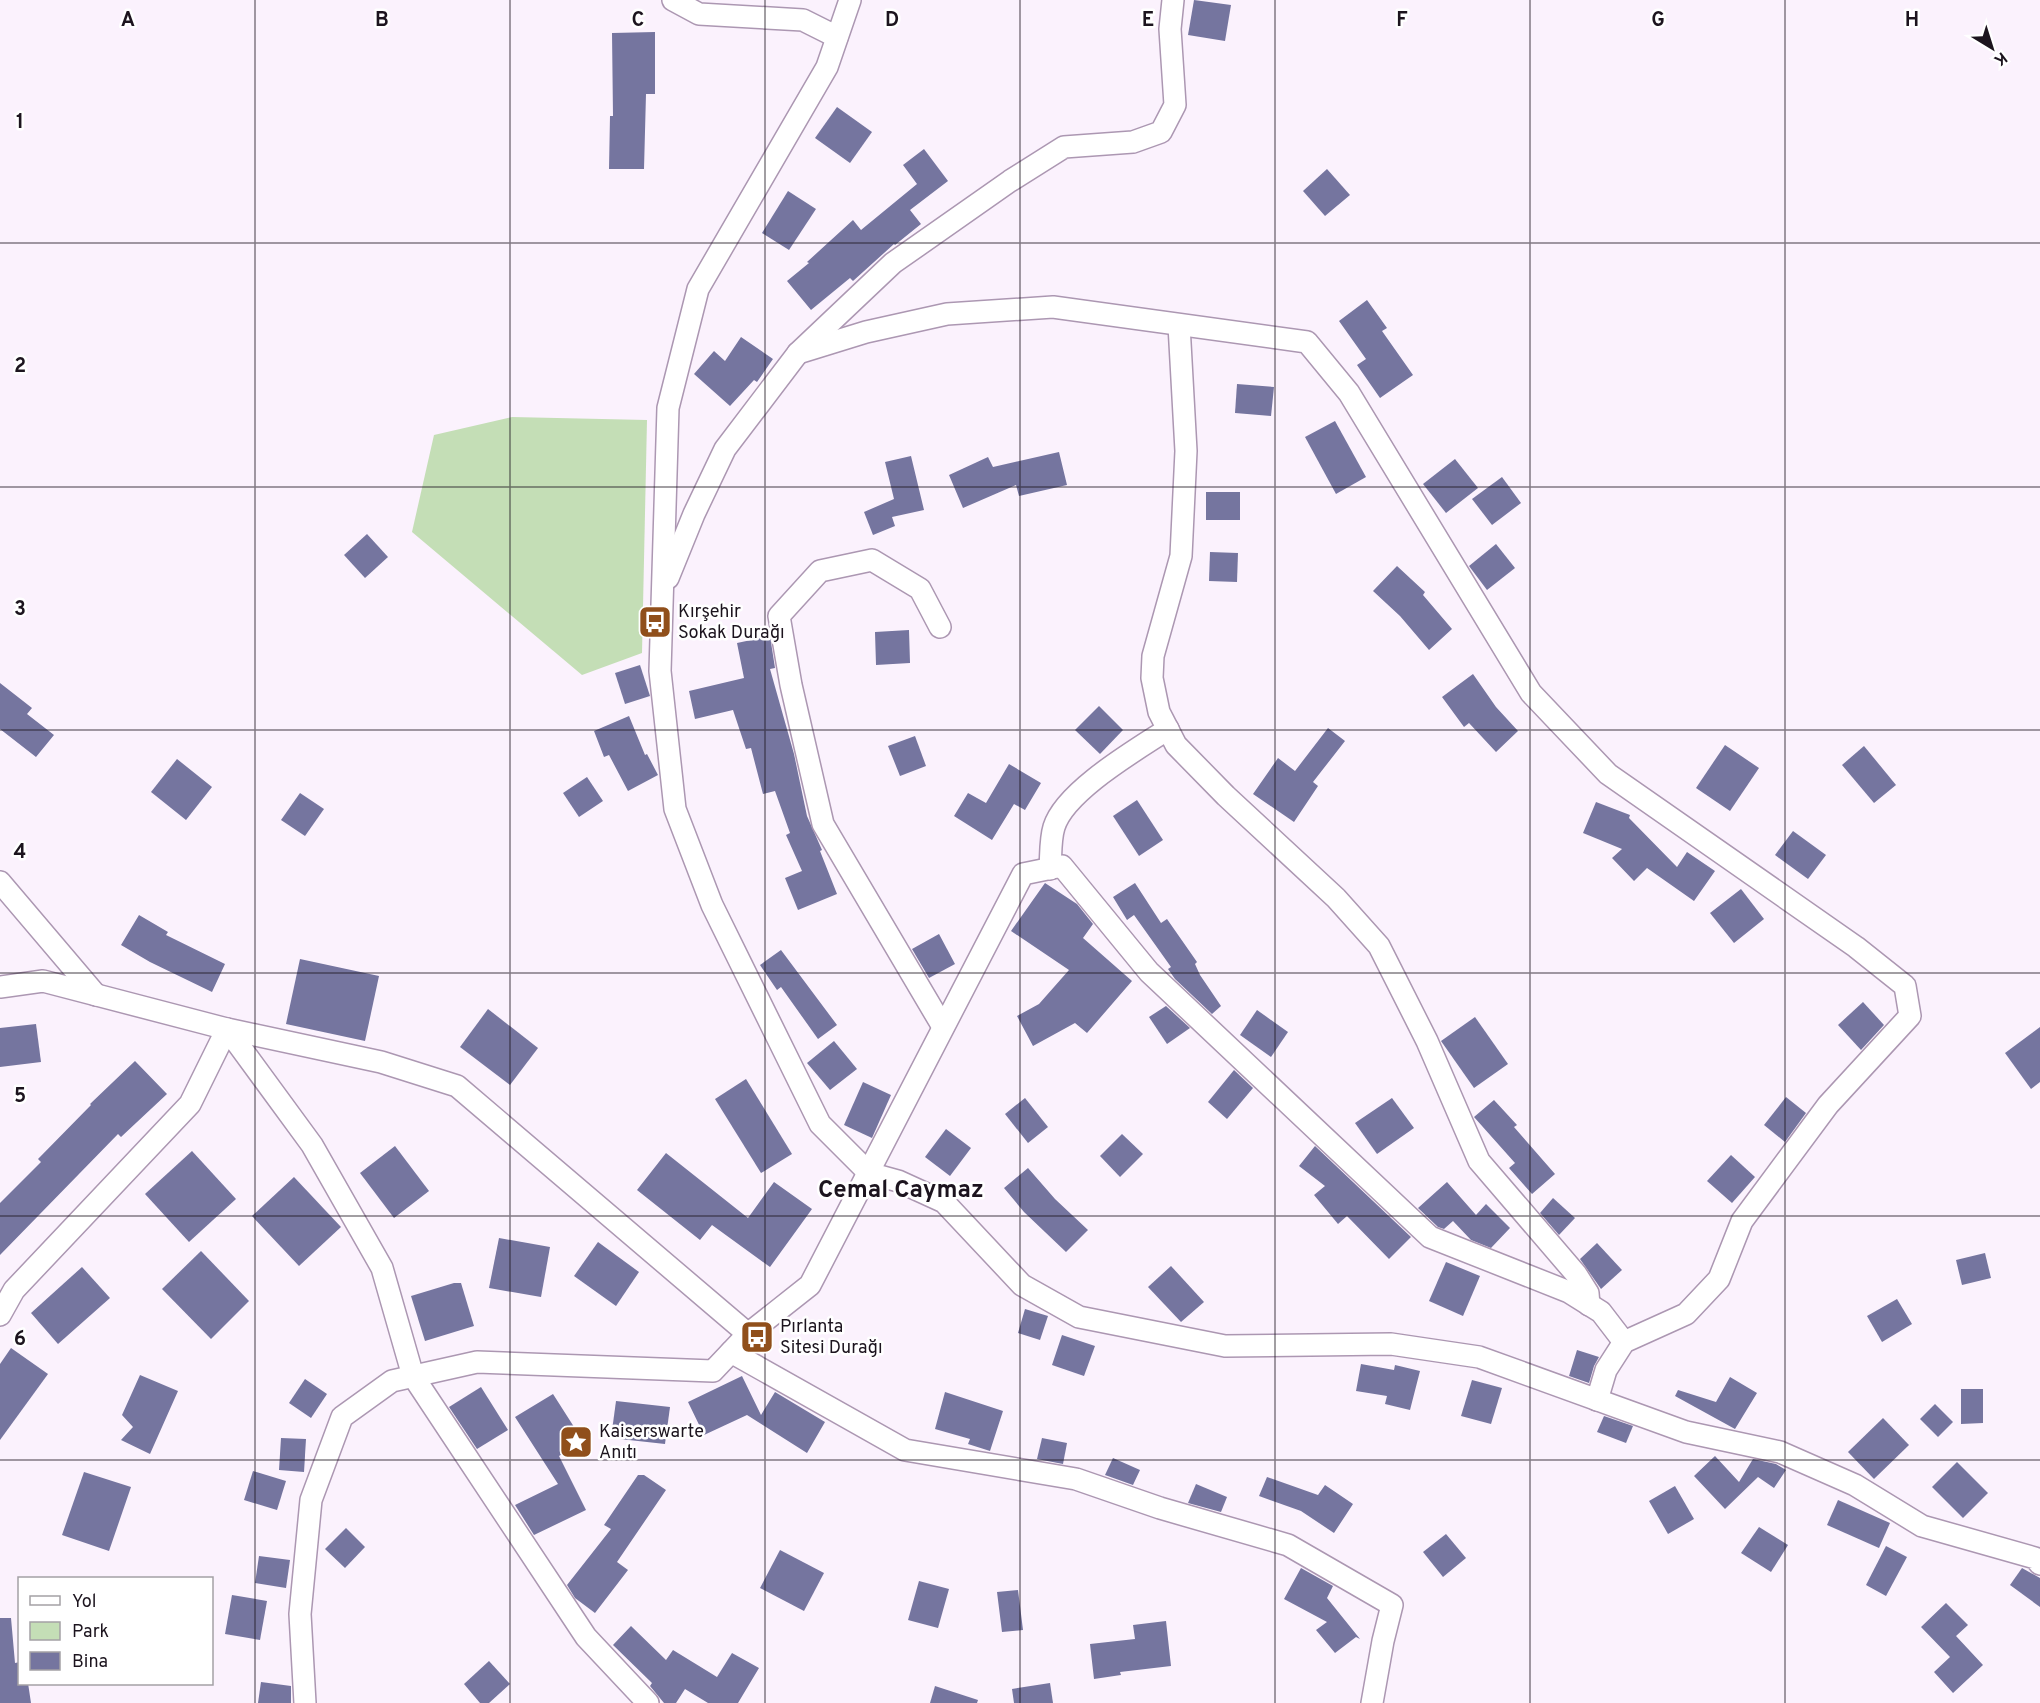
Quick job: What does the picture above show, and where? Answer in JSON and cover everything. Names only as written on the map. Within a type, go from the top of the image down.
[{"type":"street","points":[[673,0],[699,14],[803,20],[837,37]]},
{"type":"street","points":[[850,0],[827,67],[698,289],[668,408],[660,671],[675,808],[712,905],[820,1124],[869,1173],[898,1181],[944,1202],[1022,1285],[1079,1317],[1225,1347],[1391,1344],[1479,1356],[1686,1432],[1780,1452],[1855,1485],[1922,1526],[2035,1558],[2040,1564]]},
{"type":"street","points":[[663,591],[694,514],[725,449],[798,353],[892,263],[1010,181],[1064,147],[1133,142],[1161,132],[1175,105],[1170,29],[1173,0]]},
{"type":"street","points":[[798,353],[866,332],[948,314],[1053,307],[1307,342],[1349,393],[1531,693],[1608,774],[1856,947],[1905,986],[1910,1016],[1828,1105],[1742,1221],[1719,1279],[1686,1314],[1624,1342],[1606,1370],[1597,1400]]},
{"type":"street","points":[[1179,325],[1186,451],[1181,556],[1153,656],[1152,678],[1159,712],[1176,745],[1226,796],[1336,898],[1379,946],[1427,1041],[1479,1161],[1576,1274],[1588,1293],[1589,1305]]},
{"type":"street","points":[[940,627],[920,588],[872,560],[820,571],[780,616],[790,686],[823,824],[943,1027]]},
{"type":"street","points":[[1050,869],[1053,829],[1059,814],[1093,779],[1168,729]]},
{"type":"street","points":[[305,1703],[300,1614],[311,1500],[342,1417],[392,1381],[477,1362],[713,1371],[748,1334],[810,1285],[1023,874],[1062,866],[1149,972],[1430,1237],[1569,1292],[1600,1312],[1624,1342]]},
{"type":"street","points":[[0,882],[96,995]]},
{"type":"street","points":[[0,987],[43,981],[227,1029],[381,1062],[457,1086],[748,1334]]},
{"type":"street","points":[[0,1315],[14,1290],[190,1104],[227,1029]]},
{"type":"street","points":[[227,1029],[312,1145],[382,1268],[412,1376],[586,1637],[648,1703]]},
{"type":"street","points":[[731,1352],[905,1450],[1076,1479],[1160,1508],[1288,1545],[1392,1605],[1371,1703]]},
{"type":"green space","points":[[512,417],[647,420],[642,653],[582,675],[412,532],[434,435]]},
{"type":"building","points":[[1194,0],[1231,5],[1225,41],[1188,35]]},
{"type":"building","points":[[655,32],[655,94],[646,94],[644,169],[609,169],[610,116],[613,116],[612,33]]},
{"type":"building","points":[[837,107],[872,132],[850,163],[815,138]]},
{"type":"building","points":[[924,149],[948,181],[910,210],[921,224],[894,244],[853,281],[850,278],[811,310],[787,281],[853,220],[861,230],[917,184],[903,165]]},
{"type":"building","points":[[1327,169],[1350,195],[1325,216],[1303,191]]},
{"type":"building","points":[[788,191],[816,209],[789,250],[762,233]]},
{"type":"building","points":[[1367,300],[1387,328],[1382,331],[1413,375],[1380,398],[1357,365],[1366,359],[1339,321]]},
{"type":"building","points":[[741,337],[773,359],[757,382],[754,380],[730,406],[694,374],[714,351],[725,361]]},
{"type":"building","points":[[1237,384],[1274,387],[1271,416],[1235,413]]},
{"type":"building","points":[[1335,421],[1366,477],[1336,494],[1305,437]]},
{"type":"building","points":[[1059,452],[1067,485],[1019,496],[1016,485],[963,508],[949,475],[988,457],[993,467]]},
{"type":"building","points":[[911,456],[924,510],[892,517],[895,526],[873,535],[864,512],[894,499],[885,462]]},
{"type":"building","points":[[1455,459],[1478,488],[1446,513],[1423,484]]},
{"type":"building","points":[[1502,477],[1521,503],[1492,525],[1472,499]]},
{"type":"building","points":[[1206,492],[1240,492],[1240,520],[1206,520]]},
{"type":"building","points":[[367,534],[388,557],[365,578],[344,555]]},
{"type":"building","points":[[1496,544],[1515,568],[1487,590],[1469,566]]},
{"type":"building","points":[[1210,552],[1238,553],[1237,582],[1209,581]]},
{"type":"building","points":[[1397,566],[1425,592],[1423,595],[1452,629],[1429,650],[1400,616],[1373,591]]},
{"type":"building","points":[[909,630],[910,663],[876,665],[875,632]]},
{"type":"building","points":[[770,636],[775,668],[770,669],[794,754],[807,816],[837,894],[798,910],[785,878],[802,871],[786,835],[790,833],[775,791],[763,794],[751,748],[746,749],[733,710],[695,719],[689,691],[744,678],[737,643]]},
{"type":"building","points":[[640,665],[650,696],[625,704],[615,673]]},
{"type":"building","points":[[1473,674],[1496,707],[1518,731],[1496,752],[1469,723],[1464,727],[1442,697]]},
{"type":"building","points":[[0,683],[32,708],[27,714],[54,735],[36,757],[0,729]]},
{"type":"building","points":[[1099,706],[1123,730],[1100,754],[1075,730]]},
{"type":"building","points":[[629,716],[645,755],[647,754],[658,775],[628,791],[609,755],[604,757],[594,731]]},
{"type":"building","points":[[1328,728],[1345,741],[1313,782],[1318,786],[1294,822],[1253,794],[1278,758],[1295,771]]},
{"type":"building","points":[[915,736],[926,766],[900,776],[888,746]]},
{"type":"building","points":[[1725,745],[1759,768],[1730,811],[1696,788]]},
{"type":"building","points":[[1864,746],[1896,785],[1874,803],[1842,765]]},
{"type":"building","points":[[177,759],[212,787],[186,820],[151,792]]},
{"type":"building","points":[[1009,764],[1041,783],[1025,810],[1014,804],[992,840],[954,816],[968,793],[986,803]]},
{"type":"building","points":[[587,777],[603,801],[579,817],[563,793]]},
{"type":"building","points":[[300,793],[324,809],[305,836],[281,820]]},
{"type":"building","points":[[1137,800],[1163,840],[1139,856],[1113,816]]},
{"type":"building","points":[[1596,802],[1630,815],[1629,818],[1677,867],[1687,852],[1715,871],[1694,901],[1647,868],[1634,881],[1612,858],[1622,849],[1583,833]]},
{"type":"building","points":[[1793,831],[1826,855],[1808,879],[1775,855]]},
{"type":"building","points":[[1045,883],[1077,904],[1093,924],[1083,938],[1132,981],[1087,1033],[1075,1023],[1033,1046],[1017,1016],[1039,1004],[1069,970],[1011,931]]},
{"type":"building","points":[[1135,883],[1161,923],[1167,919],[1197,962],[1195,964],[1200,975],[1221,1006],[1212,1014],[1175,979],[1168,969],[1171,967],[1134,915],[1127,920],[1113,897]]},
{"type":"building","points":[[1741,889],[1764,919],[1734,943],[1710,913]]},
{"type":"building","points":[[139,915],[168,932],[166,935],[225,964],[212,992],[121,945]]},
{"type":"building","points":[[939,934],[955,964],[929,978],[912,949]]},
{"type":"building","points":[[781,950],[837,1025],[818,1039],[781,987],[777,990],[760,965]]},
{"type":"building","points":[[300,959],[379,976],[365,1041],[286,1024]]},
{"type":"building","points":[[1863,1002],[1884,1025],[1861,1050],[1838,1025]]},
{"type":"building","points":[[1166,1006],[1190,1028],[1167,1044],[1149,1017]]},
{"type":"building","points":[[488,1009],[538,1048],[510,1085],[460,1047]]},
{"type":"building","points":[[1257,1010],[1288,1032],[1271,1057],[1240,1035]]},
{"type":"building","points":[[1475,1017],[1508,1064],[1474,1088],[1441,1041]]},
{"type":"building","points":[[36,1024],[41,1062],[0,1067],[0,1028]]},
{"type":"building","points":[[2040,1027],[2040,1082],[2031,1089],[2005,1053]]},
{"type":"building","points":[[834,1041],[857,1069],[830,1090],[807,1063]]},
{"type":"building","points":[[135,1061],[167,1094],[121,1137],[118,1134],[0,1255],[0,1203],[41,1162],[38,1159],[90,1104]]},
{"type":"building","points":[[1234,1070],[1253,1088],[1227,1119],[1208,1102]]},
{"type":"building","points":[[746,1079],[792,1154],[761,1173],[715,1099]]},
{"type":"building","points":[[863,1082],[891,1095],[872,1138],[844,1125]]},
{"type":"building","points":[[1786,1097],[1806,1113],[1785,1142],[1764,1125]]},
{"type":"building","points":[[1025,1098],[1048,1127],[1028,1143],[1005,1114]]},
{"type":"building","points":[[1392,1098],[1414,1128],[1377,1154],[1355,1123]]},
{"type":"building","points":[[1494,1100],[1517,1125],[1514,1127],[1555,1174],[1532,1194],[1509,1168],[1515,1163],[1474,1117]]},
{"type":"building","points":[[946,1129],[971,1148],[950,1176],[925,1157]]},
{"type":"building","points":[[1122,1134],[1143,1154],[1120,1177],[1100,1156]]},
{"type":"building","points":[[395,1146],[429,1191],[394,1218],[360,1173]]},
{"type":"building","points":[[1315,1146],[1411,1237],[1389,1259],[1347,1216],[1338,1224],[1314,1195],[1325,1186],[1299,1166]]},
{"type":"building","points":[[192,1151],[236,1199],[189,1242],[145,1194]]},
{"type":"building","points":[[666,1153],[748,1218],[774,1182],[812,1209],[770,1267],[712,1225],[700,1240],[637,1190]]},
{"type":"building","points":[[1731,1155],[1755,1177],[1732,1203],[1707,1181]]},
{"type":"building","points":[[1028,1168],[1055,1199],[1088,1230],[1066,1252],[1024,1212],[1004,1188]]},
{"type":"building","points":[[294,1177],[341,1227],[299,1266],[252,1216]]},
{"type":"building","points":[[1447,1182],[1476,1215],[1486,1204],[1510,1228],[1491,1248],[1471,1240],[1453,1221],[1444,1229],[1438,1227],[1418,1208]]},
{"type":"building","points":[[1553,1198],[1575,1218],[1559,1235],[1540,1213]]},
{"type":"building","points":[[499,1238],[550,1247],[541,1297],[489,1288]]},
{"type":"building","points":[[598,1242],[639,1272],[616,1306],[574,1276]]},
{"type":"building","points":[[1597,1243],[1622,1270],[1601,1289],[1580,1259]]},
{"type":"building","points":[[201,1251],[249,1301],[211,1339],[162,1289]]},
{"type":"building","points":[[1985,1253],[1991,1278],[1962,1285],[1956,1260]]},
{"type":"building","points":[[1446,1262],[1480,1276],[1463,1316],[1429,1301]]},
{"type":"building","points":[[1171,1266],[1204,1302],[1181,1322],[1148,1287]]},
{"type":"building","points":[[82,1267],[110,1298],[58,1344],[31,1313]]},
{"type":"building","points":[[461,1283],[474,1326],[425,1341],[411,1296]]},
{"type":"building","points":[[1897,1299],[1912,1324],[1882,1342],[1867,1316]]},
{"type":"building","points":[[1025,1309],[1048,1316],[1040,1340],[1018,1333]]},
{"type":"building","points":[[1062,1335],[1095,1346],[1084,1376],[1052,1365]]},
{"type":"building","points":[[11,1348],[48,1374],[0,1440],[0,1364]]},
{"type":"building","points":[[1577,1350],[1599,1357],[1589,1383],[1569,1376]]},
{"type":"building","points":[[1361,1364],[1394,1370],[1395,1365],[1420,1371],[1410,1410],[1385,1404],[1387,1396],[1356,1391]]},
{"type":"building","points":[[140,1375],[178,1391],[150,1454],[121,1440],[133,1427],[122,1415]]},
{"type":"building","points":[[742,1376],[761,1415],[775,1392],[825,1422],[807,1453],[747,1415],[704,1435],[688,1402]]},
{"type":"building","points":[[1730,1377],[1757,1393],[1735,1429],[1675,1396],[1678,1390],[1716,1402]]},
{"type":"building","points":[[305,1379],[327,1394],[311,1418],[289,1403]]},
{"type":"building","points":[[1472,1380],[1502,1388],[1491,1424],[1461,1416]]},
{"type":"building","points":[[481,1387],[508,1430],[477,1449],[449,1407]]},
{"type":"building","points":[[1961,1389],[1983,1389],[1983,1423],[1961,1424]]},
{"type":"building","points":[[945,1392],[1003,1411],[990,1451],[968,1444],[970,1439],[935,1429]]},
{"type":"building","points":[[553,1394],[583,1441],[559,1456],[586,1510],[534,1535],[515,1505],[558,1484],[515,1417]]},
{"type":"building","points":[[616,1401],[670,1407],[665,1444],[611,1438]]},
{"type":"building","points":[[1935,1404],[1953,1422],[1938,1437],[1920,1419]]},
{"type":"building","points":[[1604,1416],[1633,1426],[1626,1443],[1597,1432]]},
{"type":"building","points":[[1883,1418],[1909,1445],[1874,1479],[1848,1452]]},
{"type":"building","points":[[281,1438],[306,1439],[304,1472],[279,1470]]},
{"type":"building","points":[[1042,1438],[1067,1443],[1063,1464],[1037,1459]]},
{"type":"building","points":[[1715,1456],[1739,1482],[1753,1459],[1776,1464],[1786,1470],[1774,1488],[1758,1477],[1725,1509],[1694,1476]]},
{"type":"building","points":[[1113,1458],[1140,1470],[1133,1485],[1105,1475]]},
{"type":"building","points":[[1957,1462],[1988,1493],[1963,1518],[1932,1487]]},
{"type":"building","points":[[253,1471],[286,1481],[277,1510],[244,1500]]},
{"type":"building","points":[[84,1472],[131,1487],[109,1551],[62,1535]]},
{"type":"building","points":[[638,1475],[644,1475],[666,1490],[617,1562],[628,1570],[595,1613],[575,1598],[567,1585],[611,1529],[604,1525]]},
{"type":"building","points":[[1267,1477],[1318,1495],[1325,1485],[1353,1504],[1334,1533],[1301,1511],[1259,1496]]},
{"type":"building","points":[[1196,1484],[1227,1497],[1221,1512],[1188,1503]]},
{"type":"building","points":[[1675,1486],[1694,1519],[1668,1534],[1649,1501]]},
{"type":"building","points":[[1838,1500],[1890,1523],[1879,1548],[1827,1525]]},
{"type":"building","points":[[1759,1527],[1788,1545],[1771,1572],[1741,1553]]},
{"type":"building","points":[[346,1528],[365,1547],[345,1568],[325,1549]]},
{"type":"building","points":[[1446,1534],[1466,1558],[1443,1577],[1423,1552]]},
{"type":"building","points":[[1886,1546],[1907,1557],[1886,1596],[1866,1585]]},
{"type":"building","points":[[780,1550],[824,1573],[804,1611],[760,1588]]},
{"type":"building","points":[[259,1556],[290,1560],[286,1588],[255,1583]]},
{"type":"building","points":[[1301,1568],[1333,1586],[1327,1598],[1360,1639],[1356,1637],[1335,1653],[1316,1630],[1327,1622],[1284,1599]]},
{"type":"building","points":[[2022,1568],[2040,1578],[2040,1607],[2010,1585]]},
{"type":"building","points":[[919,1581],[949,1589],[938,1628],[908,1620]]},
{"type":"building","points":[[1018,1590],[1023,1630],[1002,1632],[997,1592]]},
{"type":"building","points":[[232,1595],[267,1601],[260,1640],[225,1634]]},
{"type":"building","points":[[1946,1603],[1968,1625],[1956,1636],[1983,1665],[1953,1693],[1934,1672],[1950,1657],[1921,1627]]},
{"type":"building","points":[[0,1618],[11,1618],[15,1663],[18,1662],[18,1685],[28,1685],[31,1703],[0,1703]]},
{"type":"building","points":[[1166,1621],[1171,1666],[1120,1672],[1121,1675],[1094,1679],[1090,1644],[1135,1639],[1133,1625]]},
{"type":"building","points":[[631,1626],[666,1660],[673,1650],[717,1677],[732,1653],[759,1668],[738,1703],[708,1703],[685,1689],[676,1703],[664,1703],[650,1686],[652,1683],[613,1645]]},
{"type":"building","points":[[489,1661],[510,1684],[489,1703],[480,1703],[464,1684]]},
{"type":"building","points":[[261,1682],[291,1686],[291,1703],[258,1703]]},
{"type":"building","points":[[1050,1683],[1053,1703],[1014,1703],[1012,1689]]},
{"type":"building","points":[[935,1686],[978,1700],[977,1703],[930,1703]]},
{"type":"place","name":"Kırşehir Sokak Durağı","points":[[655,622]]},
{"type":"place","name":"Pırlanta Sitesi Durağı","points":[[757,1337]]},
{"type":"place","name":"Kaiserswarte Anıtı","points":[[576,1442]]},
{"type":"district","name":"Cemal Caymaz","points":[[901,1191]]}]
